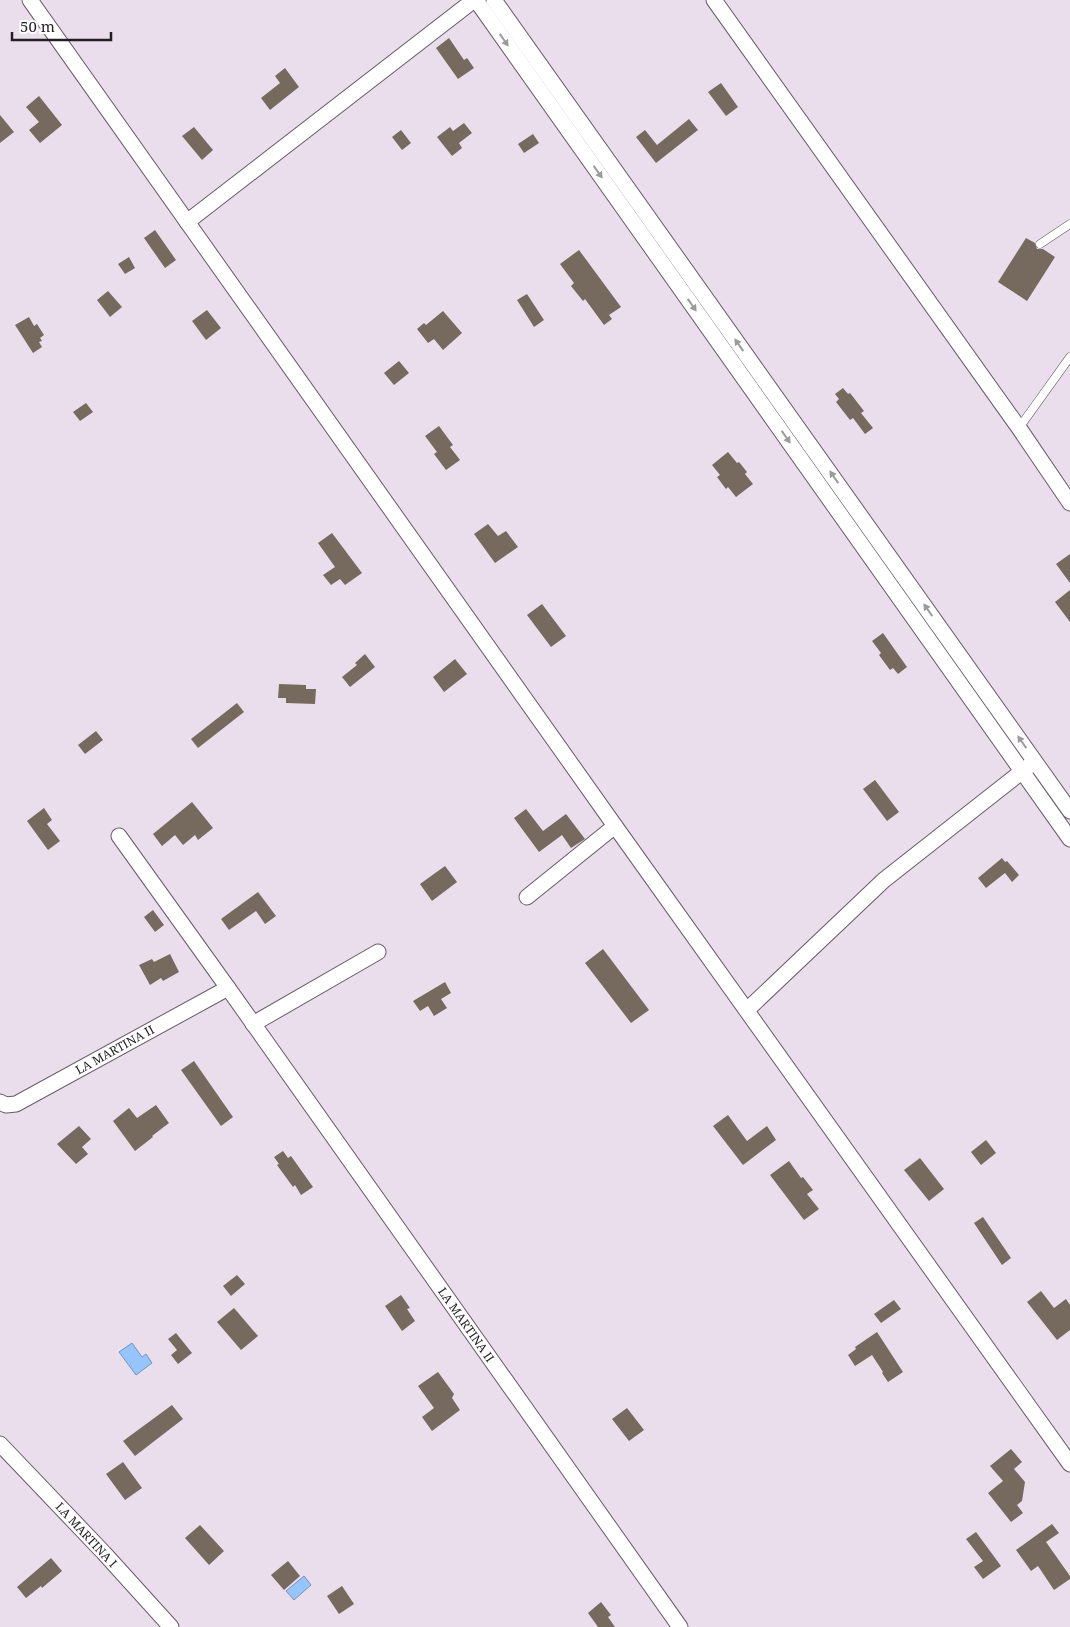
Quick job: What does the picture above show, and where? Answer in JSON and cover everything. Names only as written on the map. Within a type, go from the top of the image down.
[{"type":"street","points":[[30,0],[1070,1464]]},
{"type":"street","points":[[188,222],[475,0],[1070,839]]},
{"type":"street","points":[[494,0],[1070,811]]},
{"type":"street","points":[[714,0],[1069,498]]},
{"type":"street","points":[[748,1010],[884,880],[1035,761]]},
{"type":"street","points":[[527,896],[615,826]]},
{"type":"street","name":"LA MARTINA II","points":[[119,836],[680,1627]]},
{"type":"street","points":[[253,1024],[378,952]]},
{"type":"street","name":"LA MARTINA II","points":[[0,1102],[6,1105],[16,1104],[228,988]]},
{"type":"street","name":"LA MARTINA I","points":[[0,1444],[98,1546],[170,1627]]},
{"type":"lane","points":[[1040,244],[1070,224]]},
{"type":"lane","points":[[1019,428],[1070,357]]},
{"type":"water","points":[[132,1343],[142,1357],[146,1354],[152,1363],[136,1375],[119,1352]]},
{"type":"water","points":[[304,1576],[311,1585],[294,1600],[286,1591]]},
{"type":"building","points":[[449,38],[464,60],[467,58],[474,68],[458,79],[436,48]]},
{"type":"building","points":[[285,68],[299,87],[270,110],[261,98],[280,83],[275,76]]},
{"type":"building","points":[[721,83],[738,107],[726,116],[708,92]]},
{"type":"building","points":[[39,96],[62,125],[40,143],[29,130],[39,122],[26,107]]},
{"type":"building","points":[[0,115],[14,132],[0,143]]},
{"type":"building","points":[[689,119],[698,130],[656,163],[636,137],[645,130],[657,145]]},
{"type":"building","points":[[464,123],[472,133],[459,143],[462,148],[452,156],[437,137],[450,127],[453,131]]},
{"type":"building","points":[[194,127],[213,150],[202,160],[182,136]]},
{"type":"building","points":[[401,130],[411,143],[402,150],[392,137]]},
{"type":"building","points":[[533,134],[539,143],[524,153],[518,144]]},
{"type":"building","points":[[155,230],[176,260],[165,268],[144,238]]},
{"type":"building","points":[[1026,238],[1035,243],[1037,249],[1043,249],[1055,257],[1027,301],[998,282]]},
{"type":"building","points":[[579,250],[621,307],[609,315],[612,319],[604,325],[585,299],[583,301],[571,286],[574,283],[560,264]]},
{"type":"building","points":[[129,257],[135,268],[125,274],[118,264]]},
{"type":"building","points":[[108,291],[122,307],[110,317],[97,300]]},
{"type":"building","points":[[527,294],[544,320],[534,327],[517,300]]},
{"type":"building","points":[[207,310],[221,328],[206,340],[192,321]]},
{"type":"building","points":[[443,311],[462,333],[443,350],[434,339],[428,343],[417,329],[424,323],[426,325]]},
{"type":"building","points":[[29,317],[34,326],[37,324],[44,335],[40,338],[42,341],[39,342],[42,347],[33,353],[15,325]]},
{"type":"building","points":[[399,361],[409,373],[394,385],[384,373]]},
{"type":"building","points":[[843,388],[848,394],[850,393],[864,411],[861,413],[873,428],[865,434],[853,418],[850,420],[836,402],[839,399],[835,394]]},
{"type":"building","points":[[86,403],[93,412],[80,421],[73,412]]},
{"type":"building","points":[[439,426],[453,445],[450,447],[460,460],[446,470],[434,454],[437,452],[425,436]]},
{"type":"building","points":[[728,452],[747,472],[745,474],[753,484],[736,497],[728,487],[726,489],[717,477],[720,475],[712,465]]},
{"type":"building","points":[[488,524],[498,536],[506,531],[518,547],[495,563],[474,534]]},
{"type":"building","points":[[332,533],[362,573],[345,585],[340,579],[331,585],[323,575],[335,567],[318,543]]},
{"type":"building","points":[[1070,554],[1070,583],[1056,564]]},
{"type":"building","points":[[1070,590],[1070,622],[1055,602]]},
{"type":"building","points":[[542,604],[566,636],[551,647],[527,615]]},
{"type":"building","points":[[883,633],[907,667],[898,674],[893,668],[890,670],[872,641]]},
{"type":"building","points":[[365,654],[375,667],[350,687],[342,677],[357,665],[355,663]]},
{"type":"building","points":[[455,659],[467,674],[444,692],[433,677]]},
{"type":"building","points":[[279,684],[306,685],[306,689],[316,689],[315,704],[286,703],[286,698],[278,698]]},
{"type":"building","points":[[237,703],[244,712],[198,748],[191,739]]},
{"type":"building","points":[[96,731],[103,740],[85,754],[78,745]]},
{"type":"building","points":[[875,780],[899,812],[887,821],[863,789]]},
{"type":"building","points":[[192,802],[213,828],[198,840],[195,835],[183,845],[175,835],[162,846],[153,834]]},
{"type":"building","points":[[44,808],[52,820],[47,824],[60,841],[48,850],[27,821]]},
{"type":"building","points":[[526,809],[543,831],[566,814],[585,839],[571,848],[562,835],[539,852],[514,818]]},
{"type":"building","points":[[1002,858],[1019,875],[1012,882],[1005,873],[986,888],[978,878]]},
{"type":"building","points":[[445,866],[457,882],[432,901],[420,884]]},
{"type":"building","points":[[258,892],[276,916],[265,924],[256,911],[229,930],[221,919]]},
{"type":"building","points":[[153,910],[164,925],[155,932],[144,917]]},
{"type":"building","points":[[603,949],[649,1010],[631,1023],[585,963]]},
{"type":"building","points":[[170,954],[179,972],[163,981],[161,978],[150,985],[139,965],[152,959],[154,962]]},
{"type":"building","points":[[445,982],[451,993],[441,999],[447,1008],[434,1016],[428,1006],[420,1011],[413,1001]]},
{"type":"building","points":[[194,1061],[233,1117],[221,1126],[181,1070]]},
{"type":"building","points":[[156,1105],[169,1123],[135,1151],[113,1121],[129,1108],[137,1118]]},
{"type":"building","points":[[728,1115],[747,1141],[767,1126],[776,1140],[743,1165],[713,1126]]},
{"type":"building","points":[[79,1126],[91,1139],[82,1147],[88,1154],[76,1164],[57,1144]]},
{"type":"building","points":[[986,1140],[996,1153],[981,1165],[971,1152]]},
{"type":"building","points":[[283,1151],[288,1158],[291,1156],[313,1187],[301,1195],[295,1185],[293,1187],[277,1165],[279,1164],[274,1157]]},
{"type":"building","points":[[920,1158],[944,1189],[929,1201],[904,1170]]},
{"type":"building","points":[[789,1161],[801,1178],[803,1177],[813,1190],[807,1194],[819,1209],[804,1220],[770,1175]]},
{"type":"building","points":[[983,1217],[1011,1258],[1002,1265],[974,1223]]},
{"type":"building","points":[[237,1275],[245,1284],[231,1296],[223,1286]]},
{"type":"building","points":[[1041,1291],[1054,1308],[1066,1299],[1070,1305],[1070,1330],[1057,1340],[1027,1302]]},
{"type":"building","points":[[401,1295],[410,1308],[407,1309],[415,1321],[402,1331],[385,1306]]},
{"type":"building","points":[[894,1300],[901,1309],[881,1323],[874,1314]]},
{"type":"building","points":[[234,1308],[258,1336],[241,1350],[217,1322]]},
{"type":"building","points":[[877,1332],[903,1372],[888,1382],[872,1355],[855,1366],[848,1355],[856,1349],[855,1347]]},
{"type":"building","points":[[176,1333],[192,1353],[178,1364],[171,1355],[177,1350],[168,1339]]},
{"type":"building","points":[[438,1372],[454,1394],[452,1398],[460,1410],[432,1431],[422,1417],[434,1408],[418,1386]]},
{"type":"building","points":[[172,1405],[183,1419],[135,1456],[123,1441]]},
{"type":"building","points":[[627,1408],[644,1430],[629,1441],[612,1419]]},
{"type":"building","points":[[1011,1449],[1022,1462],[1014,1469],[1025,1482],[1022,1501],[1017,1505],[1023,1513],[1011,1522],[988,1493],[1003,1481],[990,1466]]},
{"type":"building","points":[[123,1462],[142,1488],[125,1500],[106,1474]]},
{"type":"building","points":[[1052,1524],[1059,1533],[1046,1542],[1070,1576],[1070,1579],[1054,1590],[1038,1566],[1031,1571],[1016,1550]]},
{"type":"building","points":[[200,1525],[224,1551],[209,1565],[185,1538]]},
{"type":"building","points":[[976,1532],[1001,1566],[983,1579],[974,1567],[983,1561],[966,1539]]},
{"type":"building","points":[[51,1558],[62,1571],[42,1588],[41,1586],[26,1598],[17,1587]]},
{"type":"building","points":[[288,1561],[300,1576],[284,1590],[271,1575]]},
{"type":"building","points":[[342,1586],[354,1604],[339,1614],[327,1596]]},
{"type":"building","points":[[601,1602],[611,1615],[608,1617],[615,1627],[598,1627],[588,1613]]}]
